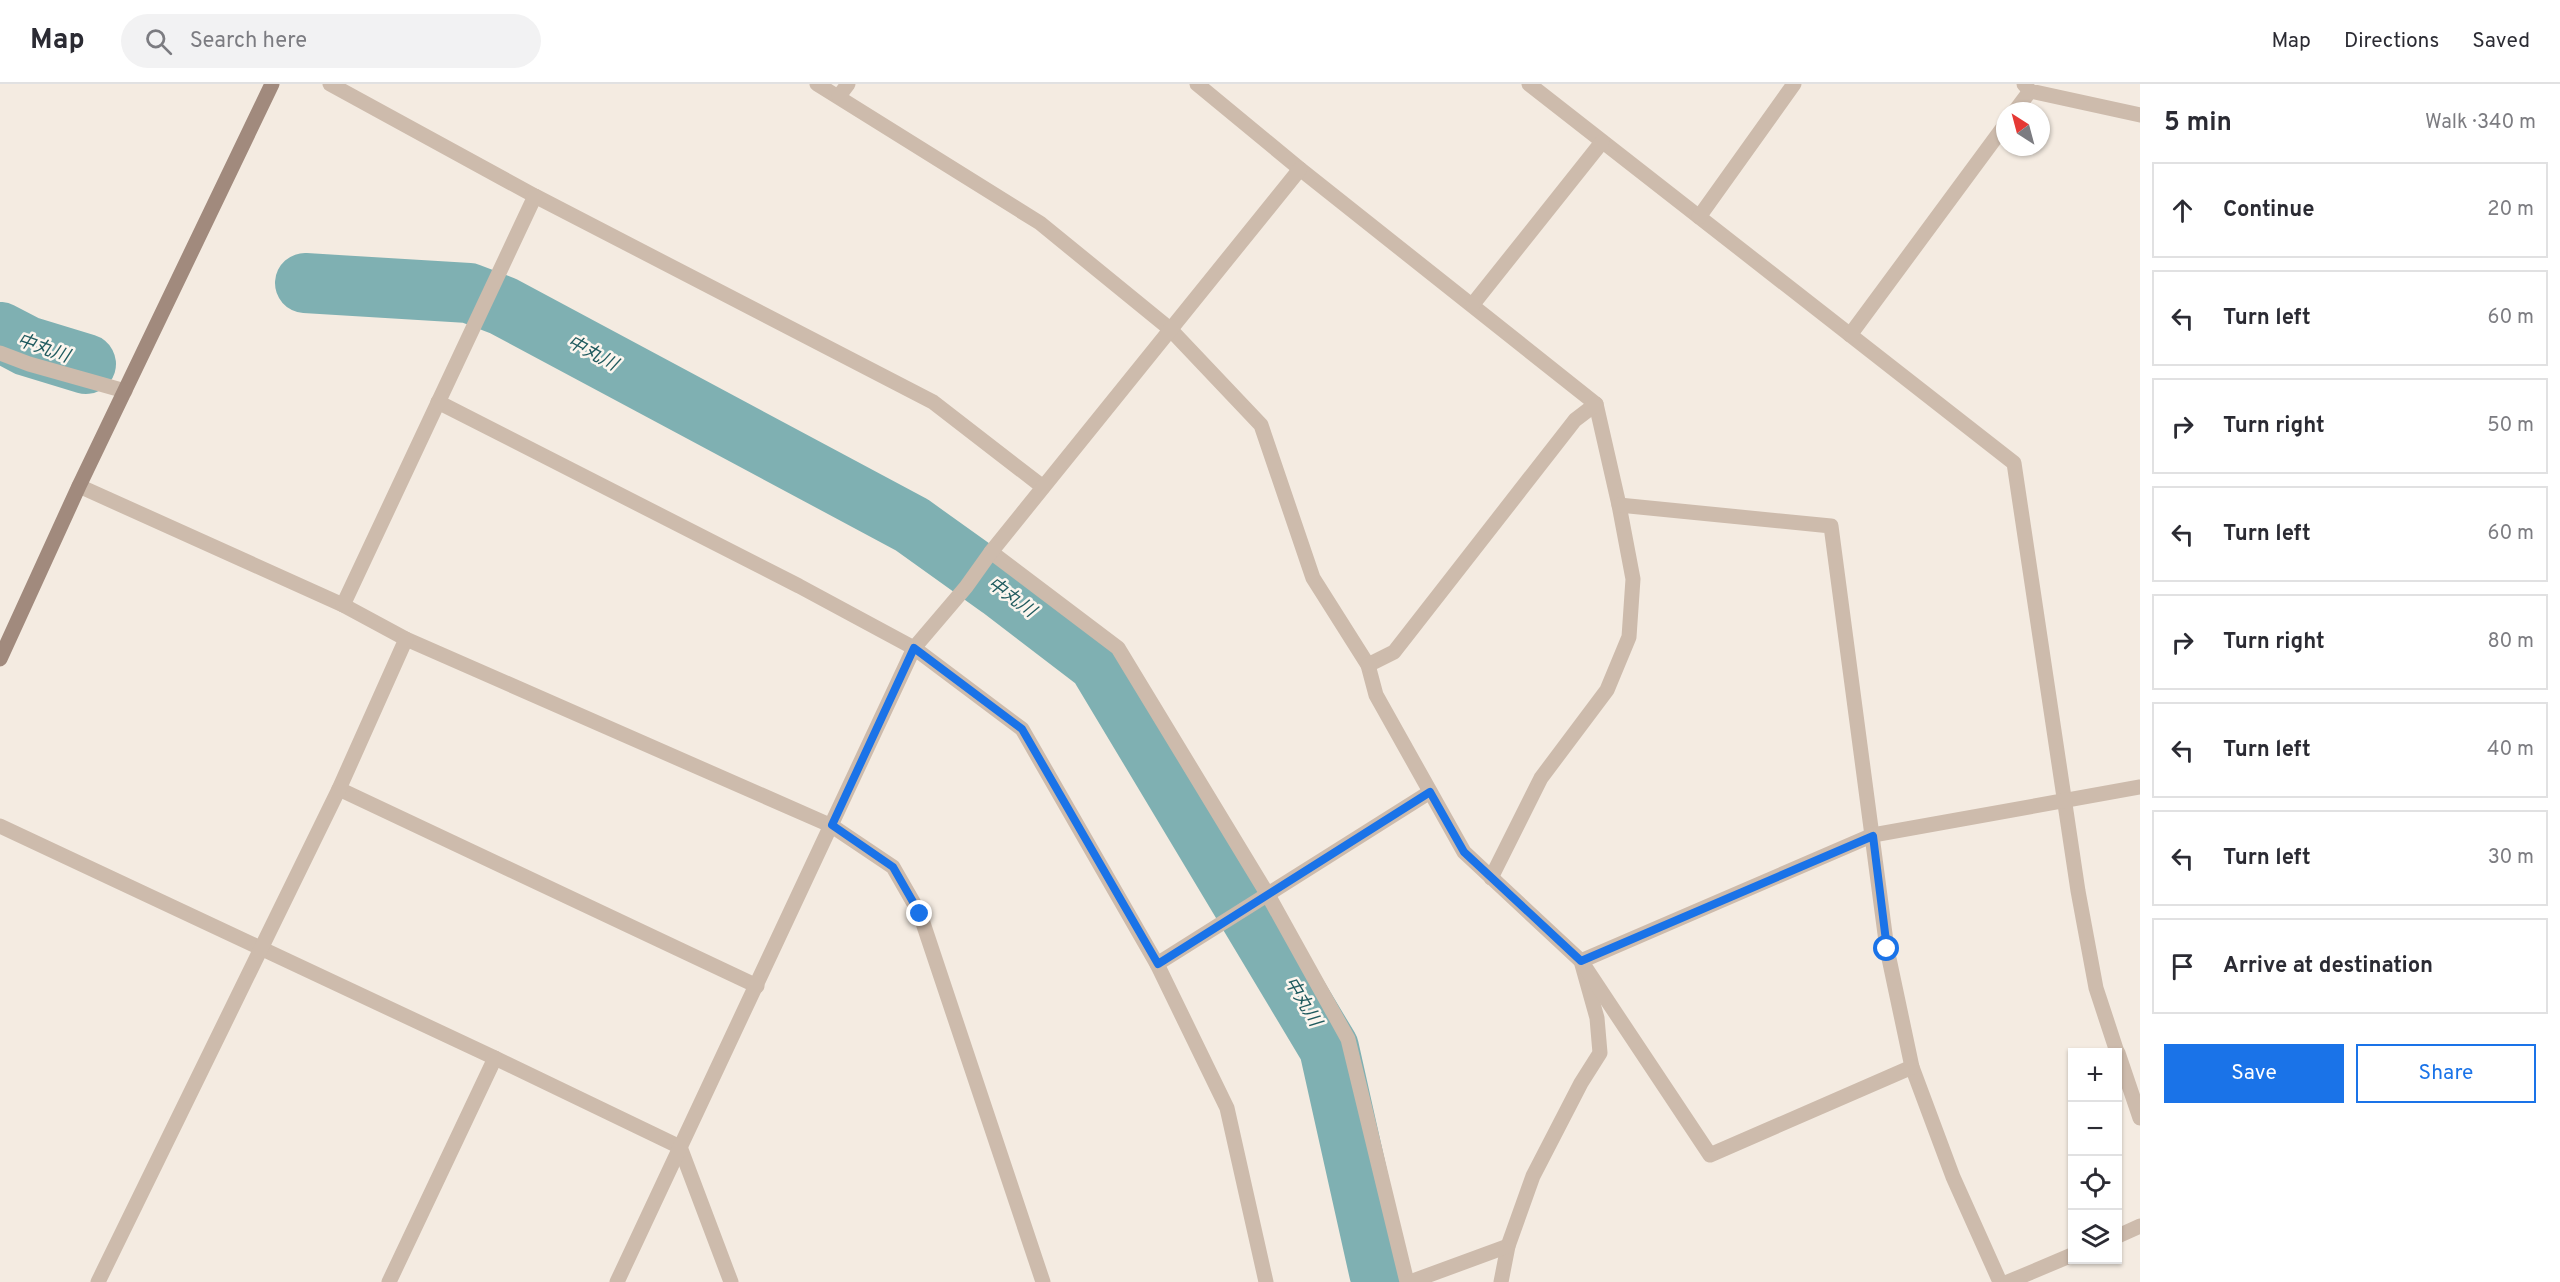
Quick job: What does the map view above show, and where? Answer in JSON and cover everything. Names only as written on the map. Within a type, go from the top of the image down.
[{"type":"street","points":[[0,659],[272,84]]},
{"type":"street","points":[[330,84],[536,196],[933,402],[1043,487]]},
{"type":"street","points":[[817,84],[844,90],[1040,223],[1170,329],[1261,425],[1313,578],[1368,665],[1376,695],[1464,852],[1581,961],[1710,1155],[1912,1067]]},
{"type":"street","points":[[1197,84],[1300,170],[1473,304],[1596,404],[1633,579],[1629,637],[1607,690],[1541,778],[1491,878]]},
{"type":"street","points":[[1699,217],[1794,84]]},
{"type":"street","points":[[1538,87],[1602,142],[2014,463],[2064,800],[2096,988],[2115,1048]]},
{"type":"street","points":[[2020,102],[2027,88],[2140,115]]},
{"type":"street","points":[[1850,335],[1996,137]]},
{"type":"street","points":[[1473,304],[1602,142]]},
{"type":"street","points":[[617,1282],[914,648],[966,587],[1043,487],[1300,170]]},
{"type":"street","points":[[343,605],[536,196]]},
{"type":"street","points":[[0,353],[29,364],[125,391]]},
{"type":"street","points":[[438,402],[799,586],[914,648],[1022,729],[1158,964],[1227,1108],[1266,1282]]},
{"type":"street","points":[[1368,665],[1394,651],[1575,420],[1596,404]]},
{"type":"street","points":[[80,486],[343,605],[406,639],[832,825],[893,867],[920,914],[1043,1282]]},
{"type":"street","points":[[1619,505],[1831,526],[1887,949],[1912,1067],[1953,1177],[2000,1282]]},
{"type":"street","points":[[988,557],[1118,648],[1268,895],[1348,1040],[1408,1282],[1508,1246]]},
{"type":"street","points":[[98,1282],[339,789],[406,639]]},
{"type":"street","points":[[1581,961],[1873,836],[2140,787]]},
{"type":"street","points":[[339,789],[757,986]]},
{"type":"street","points":[[1158,964],[1430,792]]},
{"type":"street","points":[[0,826],[680,1147],[731,1282]]},
{"type":"street","points":[[1500,1282],[1508,1246],[1533,1176],[1581,1083],[1600,1053],[1597,1018],[1581,961]]},
{"type":"street","points":[[389,1282],[495,1058]]},
{"type":"street","points":[[2122,1067],[2140,1118]]},
{"type":"street","points":[[2122,1234],[2140,1226]]},
{"type":"street","points":[[2008,1282],[2068,1257]]},
{"type":"waterway","name":"中丸川","points":[[305,283],[469,293],[503,306],[912,525],[1000,588],[1098,663],[1329,1048],[1379,1272]]},
{"type":"waterway","name":"中丸川","points":[[0,332],[27,346],[86,364]]},
{"type":"route","points":[[920,914],[893,867],[832,825],[914,648],[1022,729],[1158,964],[1430,792],[1464,852],[1581,961],[1873,836],[1887,949]]}]
